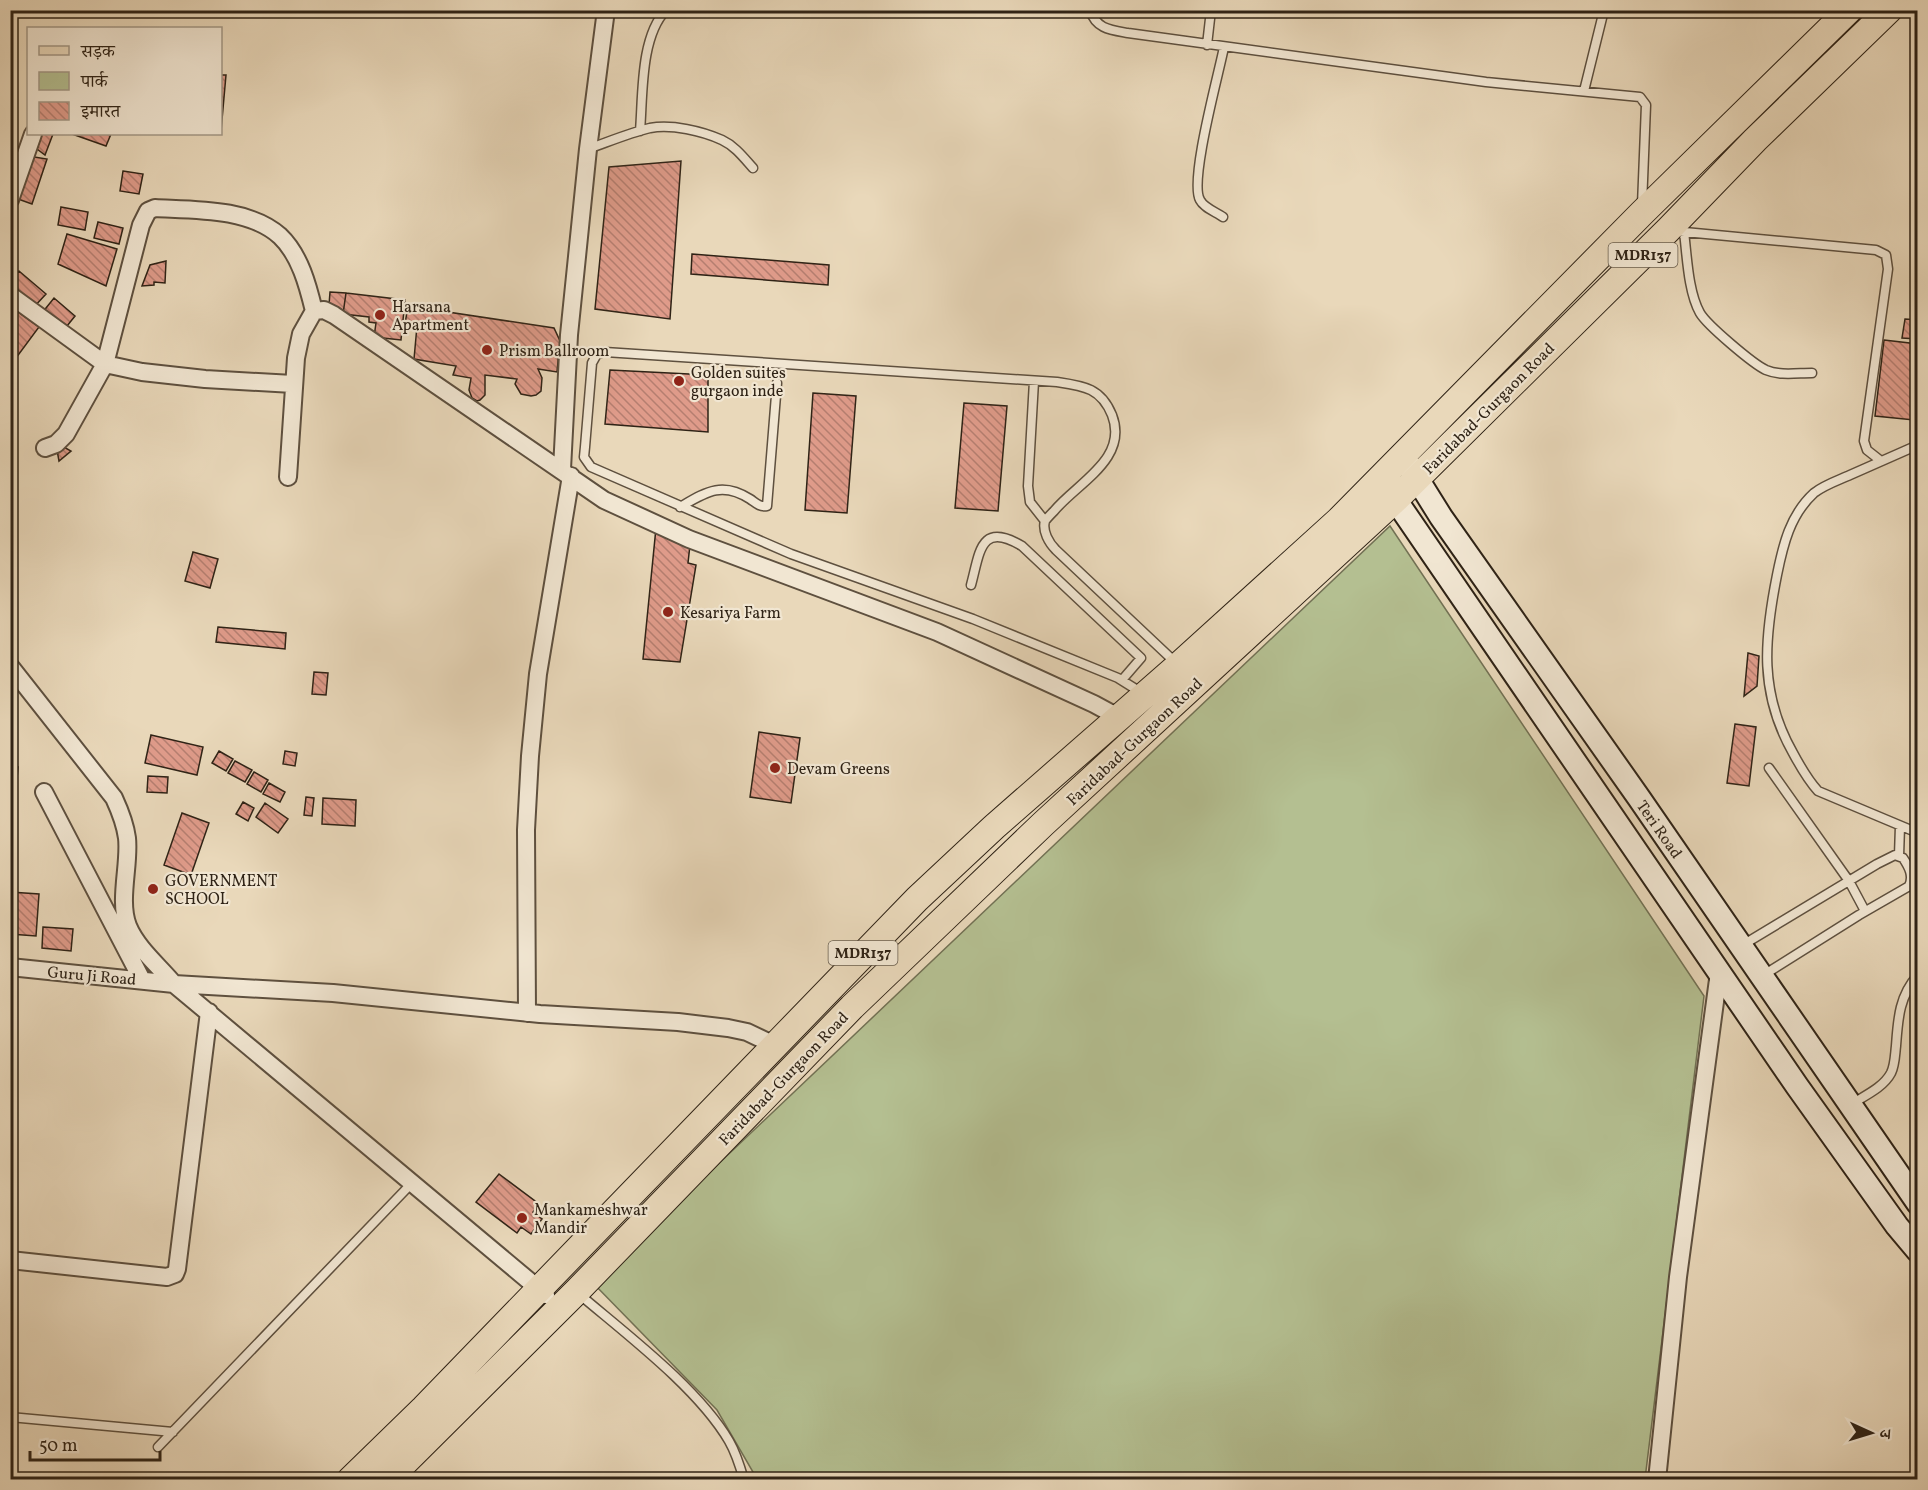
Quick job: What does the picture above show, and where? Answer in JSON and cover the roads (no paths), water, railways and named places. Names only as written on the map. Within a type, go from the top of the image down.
[{"type":"main road","name":"Faridabad-Gurgaon Road","points":[[350,1479],[424,1408],[917,899],[994,827],[1298,558],[1642,213],[1849,10]]},
{"type":"main road","name":"Faridabad-Gurgaon Road","points":[[387,1479],[568,1299],[852,1007],[939,922],[1396,500],[1416,478],[1676,231],[1755,140],[1889,10]]},
{"type":"street","points":[[527,1013],[526,830],[530,756],[538,674],[566,473],[569,335],[588,149],[606,10]]},
{"type":"street","points":[[10,200],[33,135]]},
{"type":"street","points":[[45,448],[57,444],[66,434],[105,364],[141,225],[148,211],[155,208],[226,212],[262,224],[279,235],[289,247],[307,283],[314,311],[301,334],[296,358],[288,477]]},
{"type":"street","points":[[10,295],[105,364],[142,372],[205,379],[293,384]]},
{"type":"street","points":[[314,311],[324,310],[334,315],[604,500],[689,539],[937,632],[1118,717]]},
{"type":"street","name":"Teri Road","points":[[1403,455],[1441,517],[1741,946],[1917,1203]]},
{"type":"street","points":[[1380,478],[1810,1104],[1917,1251]]},
{"type":"street","points":[[10,666],[114,798],[124,820],[127,840],[125,903],[127,924],[135,939],[174,984],[538,1289],[568,1299]]},
{"type":"street","points":[[44,792],[142,980]]},
{"type":"street","name":"Guru Ji Road","points":[[10,967],[174,984],[333,993],[527,1013],[678,1022],[747,1032],[774,1045]]},
{"type":"street","points":[[1656,1479],[1678,1277],[1719,972]]},
{"type":"street","points":[[10,1260],[167,1277],[175,1274],[209,1012]]},
{"type":"lane","points":[[640,131],[646,59],[652,36],[666,10]]},
{"type":"lane","points":[[1090,10],[1098,25],[1103,28],[1208,45],[1486,82],[1640,97],[1644,99],[1646,105],[1642,213]]},
{"type":"lane","points":[[1208,45],[1210,10]]},
{"type":"lane","points":[[1584,91],[1604,10]]},
{"type":"lane","points":[[1223,217],[1207,208],[1200,200],[1198,184],[1224,47]]},
{"type":"lane","points":[[588,149],[651,128],[669,127],[696,132],[723,141],[739,152],[753,168]]},
{"type":"lane","points":[[1812,373],[1779,374],[1766,370],[1751,361],[1710,324],[1700,313],[1693,295],[1676,231],[1876,250],[1886,255],[1888,269],[1864,441],[1867,450],[1881,461]]},
{"type":"lane","points":[[1143,694],[1122,680],[972,619],[791,554],[591,467],[585,457],[592,363],[597,354],[606,352],[1034,381],[1083,386],[1100,394],[1108,404],[1114,420],[1113,449],[1107,460],[1060,504],[1046,521],[1045,534],[1052,547],[1179,665]]},
{"type":"lane","points":[[1034,381],[1028,486],[1030,502],[1046,521]]},
{"type":"lane","points":[[680,507],[714,490],[727,489],[739,492],[759,505],[767,506],[777,383]]},
{"type":"lane","points":[[1917,445],[1815,492],[1797,512],[1784,540],[1769,616],[1767,664],[1770,696],[1778,724],[1808,780],[1818,791],[1917,833]]},
{"type":"lane","points":[[971,585],[981,545],[988,538],[998,536],[1010,539],[1022,546],[1140,658],[1122,680]]},
{"type":"lane","points":[[1769,768],[1849,881],[1865,911]]},
{"type":"lane","points":[[1899,856],[1900,826]]},
{"type":"lane","points":[[1741,946],[1895,855],[1906,862],[1911,873],[1909,886]]},
{"type":"lane","points":[[1762,977],[1865,911],[1917,881]]},
{"type":"lane","points":[[1850,1105],[1881,1085],[1891,1073],[1895,1058],[1899,1009],[1917,975]]},
{"type":"lane","points":[[158,1447],[412,1183]]},
{"type":"lane","points":[[568,1299],[641,1347],[695,1397],[728,1440],[744,1479]]},
{"type":"lane","points":[[10,1417],[173,1432]]},
{"type":"place","name":"Harsana Apartment","points":[[380,315]]},
{"type":"place","name":"Prism Ballroom","points":[[487,350]]},
{"type":"place","name":"Golden suites gurgaon inde","points":[[679,381]]},
{"type":"place","name":"Kesariya Farm","points":[[668,612]]},
{"type":"place","name":"Devam Greens","points":[[775,768]]},
{"type":"place","name":"GOVERNMENT SCHOOL","points":[[153,889]]},
{"type":"place","name":"Mankameshwar Mandir","points":[[522,1218]]}]
